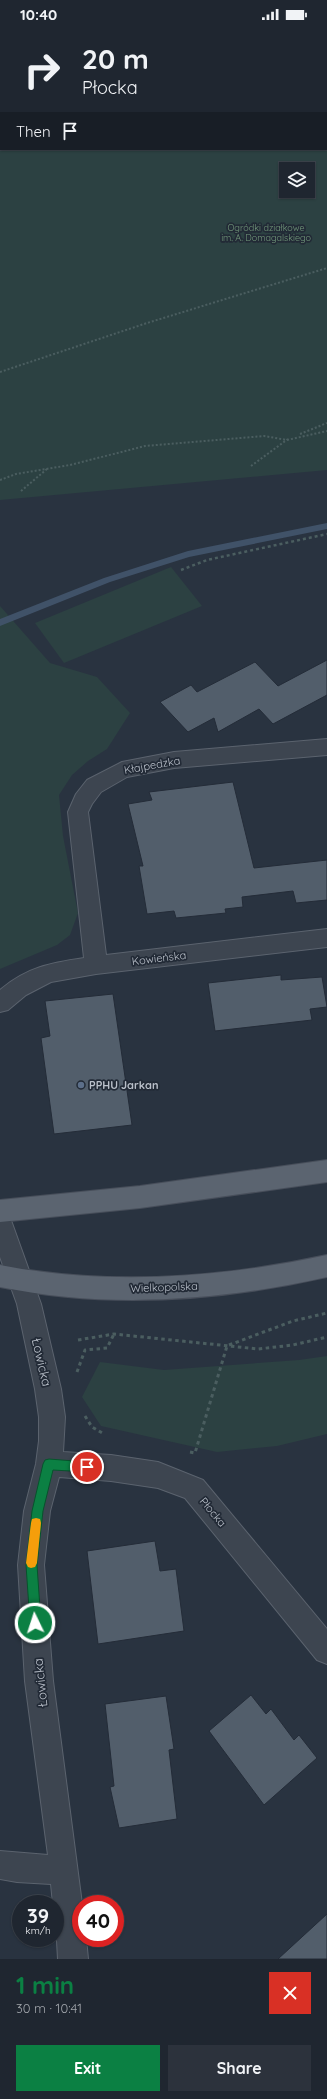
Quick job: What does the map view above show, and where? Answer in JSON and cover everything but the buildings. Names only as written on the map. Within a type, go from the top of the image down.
[{"type":"main road","points":[[0,1211],[140,1196],[327,1170]]},
{"type":"main road","name":"Wielkopolska","points":[[10,1278],[112,1288],[149,1289],[216,1286],[294,1274],[327,1266]]},
{"type":"street","name":"Kłajpedzka","points":[[96,965],[78,812],[83,800],[94,786],[122,770],[174,760],[327,747]]},
{"type":"street","name":"Kowieńska","points":[[0,1003],[18,988],[47,973],[96,965],[327,938]]},
{"type":"street","name":"Łowicka","points":[[0,1223],[10,1278],[29,1304],[48,1389],[52,1441],[49,1464],[37,1511],[31,1565],[39,1681],[64,1870],[73,1959]]},
{"type":"street","name":"Płocka","points":[[49,1464],[111,1468],[158,1475],[194,1488],[327,1650]]},
{"type":"street","points":[[0,1865],[17,1868],[64,1870]]},
{"type":"path","points":[[0,372],[147,323],[327,268]]},
{"type":"path","points":[[251,466],[287,440],[327,423]]},
{"type":"path","points":[[0,480],[16,474],[48,469],[145,446],[164,443],[264,436],[287,440],[327,431]]},
{"type":"path","points":[[21,491],[48,469]]},
{"type":"path","points":[[181,570],[207,560],[327,534]]},
{"type":"path","points":[[227,1346],[293,1321],[327,1313]]},
{"type":"path","points":[[77,1378],[77,1372],[85,1350],[107,1348],[114,1334]]},
{"type":"path","points":[[78,1340],[114,1334],[174,1338],[258,1349],[294,1345],[327,1337]]},
{"type":"path","points":[[188,1452],[195,1453],[227,1346]]},
{"type":"path","points":[[82,1412],[92,1427],[105,1435]]},
{"type":"green space","name":"Ogródki działkowe im. A. Domagalskiego","points":[[0,150],[327,150],[327,470],[0,500]]},
{"type":"green space","points":[[171,567],[202,606],[64,663],[35,623]]},
{"type":"green space","points":[[0,606],[50,663],[97,677],[130,713],[107,749],[88,761],[72,775],[59,795],[63,836],[78,913],[70,935],[57,945],[0,969]]},
{"type":"green space","points":[[327,1356],[327,1434],[277,1446],[217,1452],[101,1426],[82,1397],[100,1362],[164,1370],[299,1360]]},
{"type":"waterway","points":[[0,623],[107,580],[188,554],[327,526]]},
{"type":"slow traffic","points":[[31,1563],[36,1523]]},
{"type":"place","name":"PPHU Jarkan","points":[[81,1085]]},
{"type":"route","points":[[35,1623],[31,1565],[37,1511],[49,1464],[87,1467]]}]
